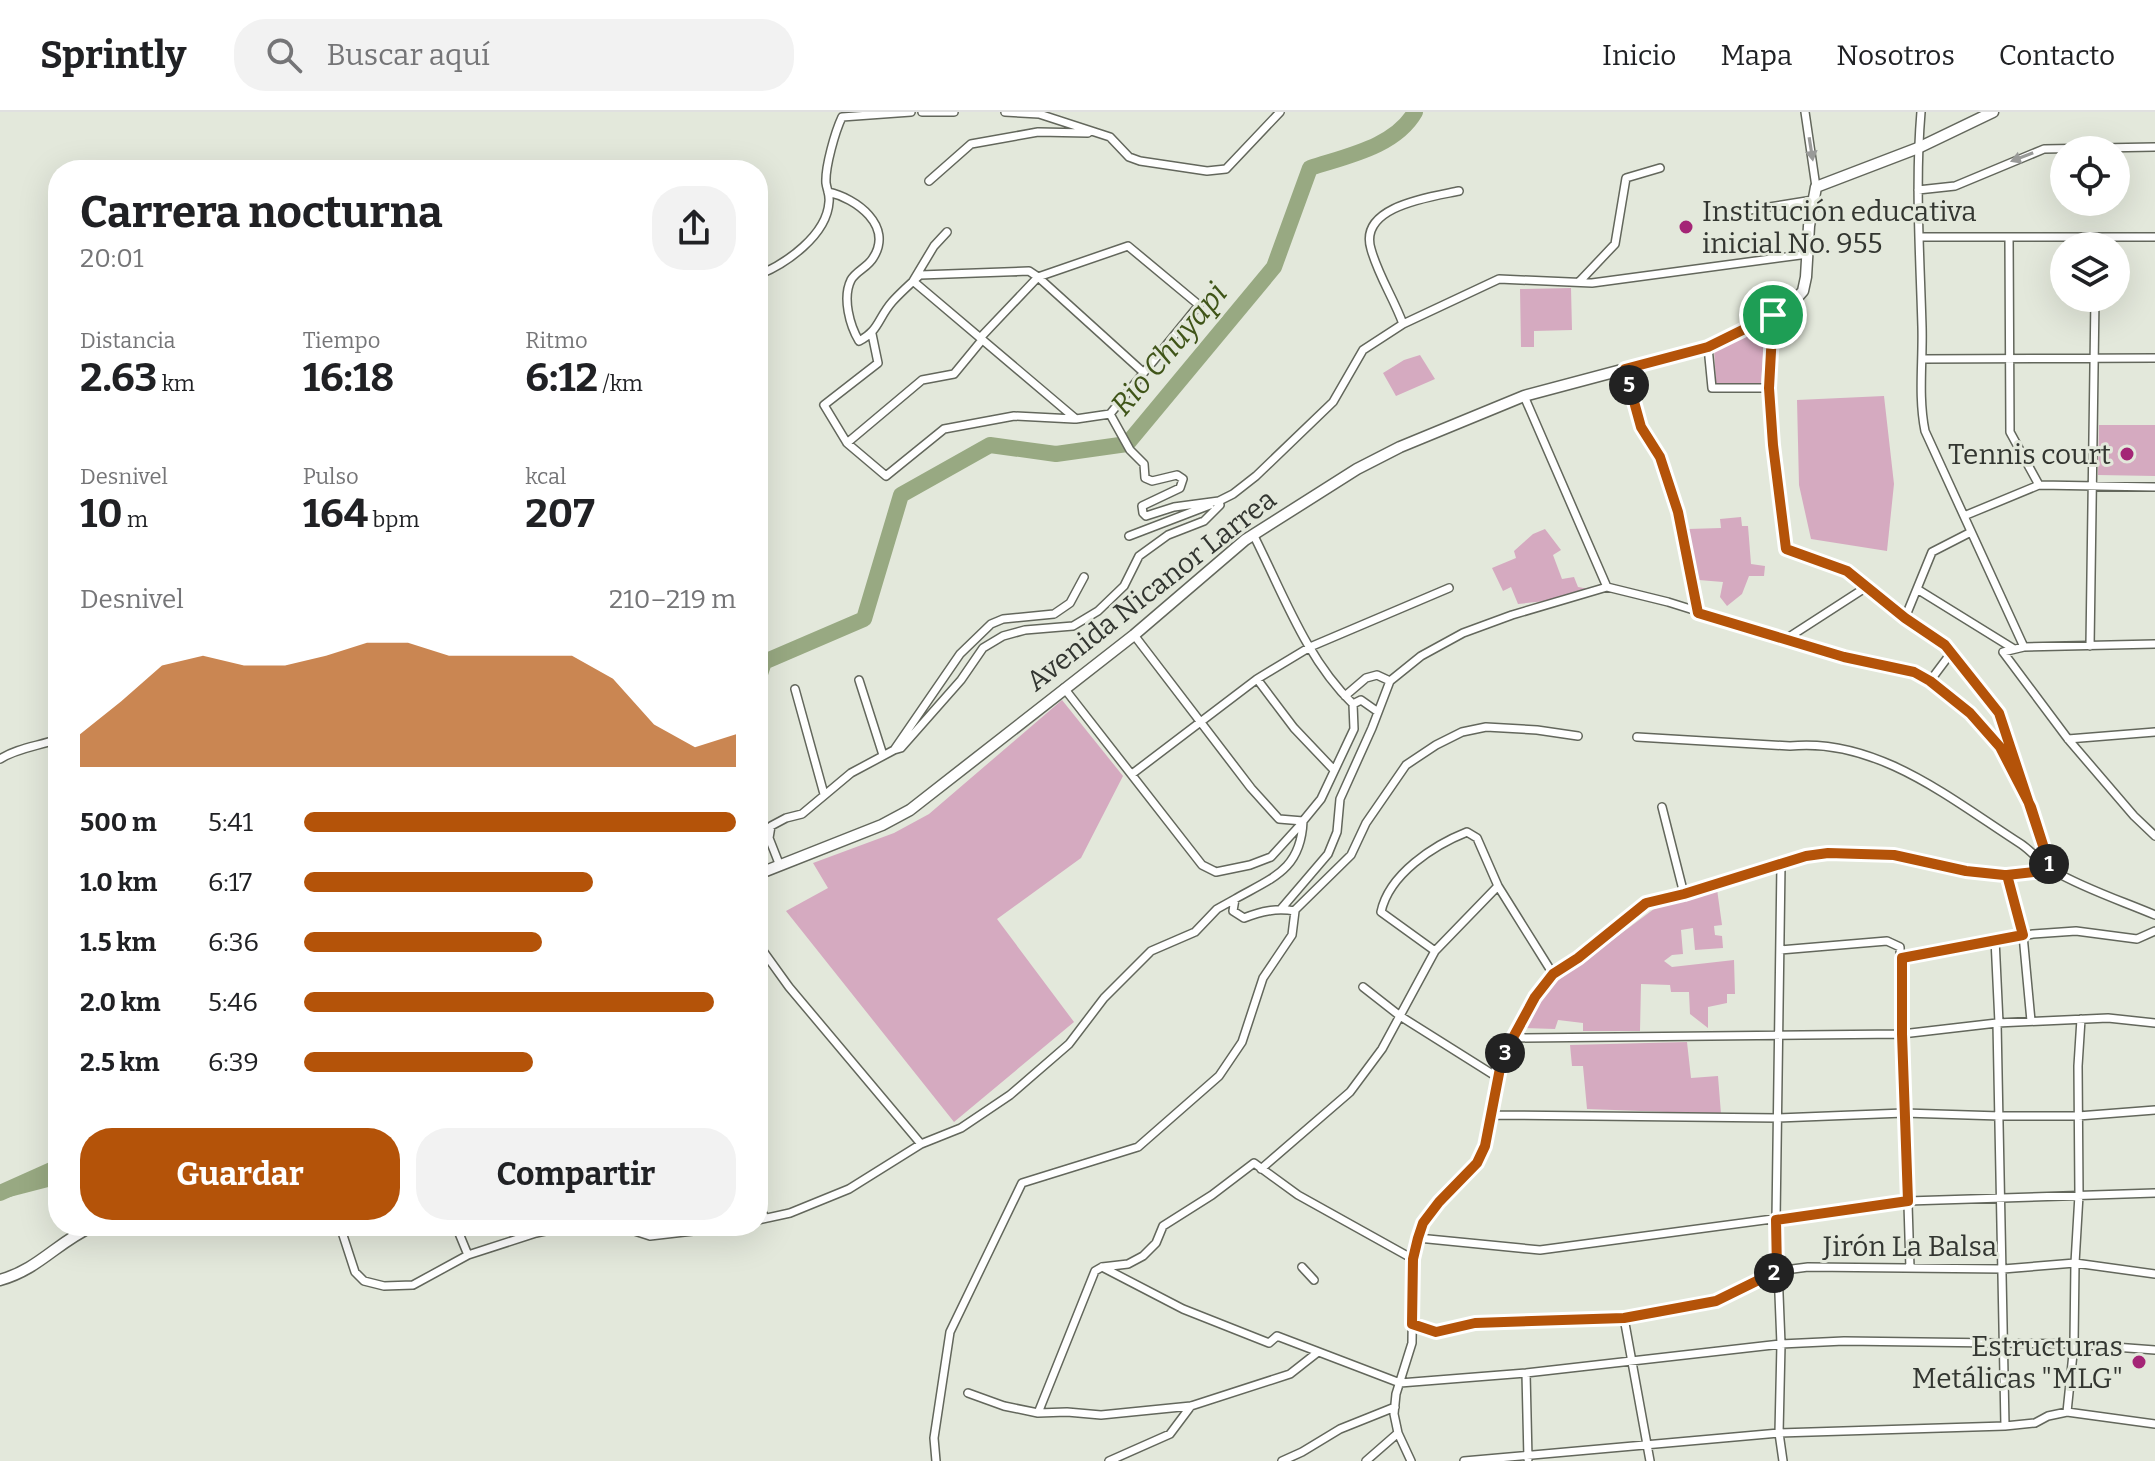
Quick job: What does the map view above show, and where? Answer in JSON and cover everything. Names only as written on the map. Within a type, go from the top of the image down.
[{"type":"main road","points":[[1816,187],[1918,148],[1993,112]]},
{"type":"main road","name":"Avenida Nicanor Larrea","points":[[768,870],[882,825],[910,810],[1134,635],[1253,534],[1357,469],[1400,447],[1524,396],[1708,347],[1789,307],[1803,291],[1816,187]]},
{"type":"main road","points":[[0,1280],[30,1269],[71,1236]]},
{"type":"street","points":[[768,271],[806,244],[822,223],[828,210],[828,167],[842,117],[911,112]]},
{"type":"street","points":[[922,112],[954,112]]},
{"type":"street","points":[[1005,112],[1039,114],[1110,137],[1129,157],[1193,170],[1226,169],[1280,112]]},
{"type":"street","points":[[1805,112],[1816,187]]},
{"type":"street","points":[[1921,112],[1918,148],[1923,359],[1920,401],[1925,431],[2024,647]]},
{"type":"street","points":[[929,181],[971,144],[1038,132],[1098,134]]},
{"type":"street","points":[[1918,190],[1955,186],[2044,149],[2155,147]]},
{"type":"street","points":[[1579,282],[1615,244],[1626,178],[1660,168]]},
{"type":"street","points":[[1403,324],[1369,246],[1373,229],[1379,218],[1393,208],[1459,191]]},
{"type":"street","points":[[828,192],[841,194],[858,203],[871,217],[878,236],[877,251],[871,262],[851,280],[847,298],[851,328],[859,341],[872,334],[889,304],[913,281],[927,273],[1029,271],[1143,372]]},
{"type":"street","points":[[1731,213],[1813,200]]},
{"type":"street","points":[[913,281],[934,246],[947,232]]},
{"type":"street","points":[[1921,237],[2050,239]]},
{"type":"street","points":[[2009,237],[2010,432],[2039,485]]},
{"type":"street","points":[[2130,239],[2155,237]]},
{"type":"street","points":[[847,443],[922,380],[954,374],[981,339],[1038,277],[1128,246],[1199,305],[1110,414],[1076,419],[1014,416],[944,429],[886,476],[847,443],[824,405],[878,363],[872,334]]},
{"type":"street","points":[[1129,536],[1192,514],[1233,494],[1333,402],[1363,350],[1403,324],[1499,279],[1579,282],[1653,276],[1808,254]]},
{"type":"street","points":[[913,281],[1076,419]]},
{"type":"street","points":[[2090,646],[2095,312]]},
{"type":"street","points":[[1773,315],[1769,388],[1786,549],[1847,571],[1905,618],[1936,637],[1951,653],[1999,713],[2051,870]]},
{"type":"street","points":[[1708,347],[1712,388],[1769,388]]},
{"type":"street","points":[[1923,359],[2155,358]]},
{"type":"street","points":[[1625,369],[1641,427],[1660,457],[1678,512],[1698,613]]},
{"type":"street","points":[[1524,396],[1607,587]]},
{"type":"street","points":[[1110,414],[1130,450],[1144,464],[1145,478],[1152,481],[1177,475],[1183,479],[1180,488],[1142,506],[1146,516],[1174,507],[1219,501]]},
{"type":"street","points":[[1964,516],[2039,485],[2155,487]]},
{"type":"street","points":[[780,866],[769,838],[771,826],[802,814],[851,773],[901,748],[961,680],[983,648],[1003,636],[1025,630],[1073,626],[1098,611],[1124,586],[1139,556],[1168,535],[1204,521],[1220,505],[1219,501]]},
{"type":"street","points":[[1905,618],[1932,552],[1971,532]]},
{"type":"street","points":[[1064,687],[1202,865],[1216,872],[1271,857],[1321,799],[1354,729],[1353,704],[1310,647],[1253,534]]},
{"type":"street","points":[[894,750],[968,644],[991,624],[1003,619],[1054,614],[1070,603],[1084,577]]},
{"type":"street","points":[[1786,639],[1868,586]]},
{"type":"street","points":[[1281,909],[1328,854],[1337,832],[1340,799],[1390,681],[1421,656],[1463,633],[1607,587],[1668,602],[1844,657],[1914,672],[1930,681],[1984,727],[2000,747],[2031,807]]},
{"type":"street","points":[[1132,774],[1257,679],[1310,647],[1449,588]]},
{"type":"street","points":[[1917,589],[2014,649]]},
{"type":"street","points":[[1134,635],[1251,788],[1279,819],[1303,821]]},
{"type":"street","points":[[2155,644],[2024,647],[2003,652],[2068,739],[2155,836]]},
{"type":"street","points":[[1930,681],[1951,653]]},
{"type":"street","points":[[1345,696],[1366,678],[1377,675],[1390,681]]},
{"type":"street","points":[[1257,679],[1294,728],[1333,769]]},
{"type":"street","points":[[859,680],[883,755]]},
{"type":"street","points":[[795,689],[824,794]]},
{"type":"street","points":[[1353,704],[1361,700],[1378,712]]},
{"type":"street","points":[[936,1461],[934,1438],[950,1332],[1022,1183],[1138,1147],[1219,1076],[1242,1042],[1263,978],[1292,935],[1295,910],[1351,855],[1366,823],[1406,765],[1462,732],[1486,727],[1578,736]]},
{"type":"street","points":[[2068,739],[2155,732]]},
{"type":"street","points":[[1637,737],[1790,746],[1812,744],[1861,754],[1903,770],[1973,811],[2000,832],[2024,845],[2051,870],[2155,915]]},
{"type":"street","points":[[0,759],[48,743]]},
{"type":"street","points":[[1662,807],[1684,894]]},
{"type":"street","points":[[768,1218],[790,1213],[849,1189],[921,1144],[961,1128],[1010,1095],[1069,1044],[1104,998],[1151,951],[1195,932],[1217,909],[1272,880],[1292,862],[1302,840],[1303,821]]},
{"type":"street","points":[[1435,951],[1381,912],[1389,890],[1397,881],[1433,849],[1467,832],[1477,838],[1498,886],[1553,974]]},
{"type":"street","points":[[1411,1461],[1398,1433],[1395,1407],[1412,1343],[1413,1259],[1418,1238],[1423,1223],[1439,1202],[1477,1163],[1485,1146],[1497,1077],[1512,1038],[1535,997],[1553,974],[1578,958],[1646,903],[1806,856],[1828,853],[1894,855],[1966,871],[2007,875],[2051,870]]},
{"type":"street","points":[[1781,864],[1776,1220],[1781,1344],[1779,1433],[1783,1461]]},
{"type":"street","points":[[2007,875],[2023,935],[2031,1021]]},
{"type":"street","points":[[1261,1169],[1350,1092],[1382,1049],[1435,951],[1498,886]]},
{"type":"street","points":[[1235,899],[1233,911],[1244,918],[1265,910],[1295,910]]},
{"type":"street","points":[[1902,958],[2023,935],[2076,931],[2137,939],[2155,931]]},
{"type":"street","points":[[1995,939],[2005,1426]]},
{"type":"street","points":[[1780,950],[1887,941],[1900,947],[1910,1268]]},
{"type":"street","points":[[768,958],[921,1144]]},
{"type":"street","points":[[1363,987],[1400,1016],[1497,1077]]},
{"type":"street","points":[[1512,1038],[1902,1034],[1998,1023],[2108,1018],[2155,1023]]},
{"type":"street","points":[[2067,1412],[2074,1344],[2081,1019]]},
{"type":"street","points":[[1491,1115],[1778,1118],[1904,1113],[2078,1116],[2155,1110]]},
{"type":"street","points":[[1038,1413],[1095,1271],[1102,1267],[1128,1264],[1143,1256],[1156,1243],[1163,1226],[1212,1195],[1254,1163],[1298,1195],[1413,1259]]},
{"type":"street","points":[[1418,1238],[1540,1250],[1908,1201],[2155,1193]]},
{"type":"street","points":[[343,1236],[355,1272],[364,1281],[384,1286],[413,1285],[468,1255],[527,1236]]},
{"type":"street","points":[[460,1236],[468,1255]]},
{"type":"street","name":"Jirón La Balsa","points":[[1412,1324],[1436,1332],[1475,1323],[1624,1318],[1716,1301],[1777,1271],[1808,1267],[2003,1269],[2075,1263],[2155,1274]]},
{"type":"street","points":[[1102,1267],[1183,1309],[1256,1338],[1269,1343],[1277,1336],[1400,1383],[1526,1373],[1781,1344],[1897,1339],[2074,1344],[2155,1350]]},
{"type":"street","points":[[1302,1267],[1314,1280]]},
{"type":"street","points":[[1624,1318],[1650,1461]]},
{"type":"street","points":[[968,1393],[1004,1406],[1038,1413],[1101,1415],[1191,1406],[1290,1374],[1318,1352]]},
{"type":"street","points":[[1526,1373],[1528,1459]]},
{"type":"street","points":[[1109,1461],[1170,1434],[1191,1406]]},
{"type":"street","points":[[1282,1461],[1340,1429],[1395,1407]]},
{"type":"street","points":[[1464,1461],[1528,1459],[1648,1443],[1779,1433],[2005,1426],[2035,1423],[2067,1412],[2155,1424]]},
{"type":"street","points":[[1366,1461],[1398,1433]]},
{"type":"shaded area","points":[[1571,288],[1572,330],[1534,331],[1534,347],[1521,347],[1520,289]]},
{"type":"shaded area","points":[[1765,327],[1761,383],[1716,383],[1714,349]]},
{"type":"shaded area","points":[[1420,355],[1435,379],[1396,396],[1383,373],[1404,360]]},
{"type":"shaded area","points":[[1884,396],[1894,484],[1887,551],[1811,539],[1799,485],[1797,400]]},
{"type":"shaded area","name":"Tennis court","points":[[2099,425],[2155,425],[2155,476],[2098,475]]},
{"type":"shaded area","points":[[1741,517],[1742,526],[1748,526],[1751,564],[1765,566],[1764,576],[1749,576],[1742,594],[1727,606],[1720,597],[1723,582],[1699,580],[1688,529],[1721,528],[1720,519]]},
{"type":"shaded area","points":[[1545,529],[1561,550],[1553,555],[1562,579],[1574,577],[1578,587],[1589,589],[1555,600],[1518,604],[1511,587],[1503,591],[1492,568],[1516,558],[1514,551],[1533,534]]},
{"type":"shaded area","points":[[1062,700],[1123,776],[1081,858],[997,919],[1074,1022],[954,1122],[786,911],[828,888],[813,863],[894,833],[929,814]]},
{"type":"shaded area","points":[[1717,889],[1722,925],[1714,926],[1715,935],[1722,936],[1723,948],[1695,950],[1693,928],[1681,930],[1683,954],[1672,955],[1664,961],[1672,967],[1734,960],[1735,994],[1727,994],[1727,1003],[1708,1007],[1708,1028],[1690,1014],[1689,992],[1671,992],[1670,985],[1641,984],[1640,1031],[1583,1031],[1583,1023],[1558,1020],[1555,1029],[1523,1028],[1537,1002],[1556,982],[1654,909]]},
{"type":"shaded area","points":[[1687,1042],[1691,1078],[1718,1076],[1721,1114],[1587,1109],[1583,1066],[1572,1066],[1570,1045]]},
{"type":"waterway","name":"Rio Chuyapi","points":[[768,660],[864,619],[901,495],[990,445],[1056,454],[1127,444],[1274,267],[1310,168],[1382,142],[1395,134],[1415,112]]},
{"type":"waterway","name":"Rio Chuyapi","points":[[0,1193],[48,1171]]},
{"type":"waterway","points":[[0,1195],[48,1183]]},
{"type":"place","name":"Institución educativa inicial No. 955","points":[[1686,227]]},
{"type":"place","name":"Tennis court","points":[[2127,454]]},
{"type":"place","name":"Estructuras Metálicas \"MLG\"","points":[[2139,1362]]},
{"type":"route","points":[[1773,315],[1708,347],[1625,369],[1641,427],[1660,457],[1678,512],[1698,613],[1844,657],[1914,672],[1930,681],[1970,713],[2000,747],[2031,807],[2051,870],[2004,875],[1966,871],[1894,855],[1828,853],[1806,856],[1646,903],[1578,958],[1549,977],[1512,1038],[1502,1058],[1485,1146],[1477,1163],[1423,1223],[1413,1259],[1412,1324],[1436,1332],[1475,1323],[1624,1318],[1716,1301],[1777,1271],[1776,1220],[1908,1201],[1902,958],[2023,935],[2007,875],[2051,870],[2041,837],[1999,713],[1945,645],[1905,618],[1847,571],[1786,549],[1769,388],[1773,315]]}]
